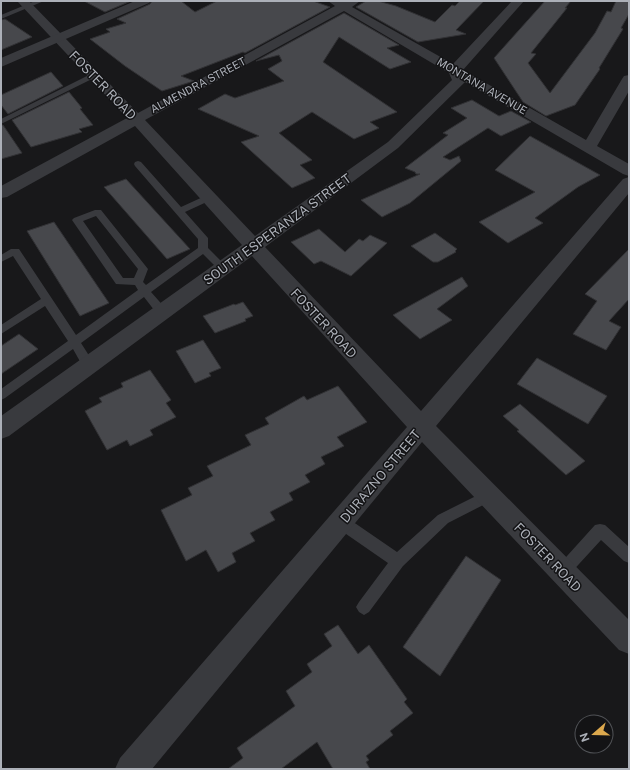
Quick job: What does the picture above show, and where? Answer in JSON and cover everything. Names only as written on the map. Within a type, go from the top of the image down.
[{"type":"street","points":[[1,63],[145,1]]},
{"type":"street","points":[[455,70],[518,1]]},
{"type":"street","name":"FOSTER ROAD","points":[[31,3],[57,38],[136,119],[252,246],[488,496],[629,640]]},
{"type":"street","name":"MONTANA AVENUE","points":[[344,3],[455,70],[629,171]]},
{"type":"street","name":"ALMENDRA STREET","points":[[1,193],[344,3]]},
{"type":"street","name":"SOUTH ESPERANZA STREET","points":[[1,429],[252,246],[393,146],[459,81],[455,70]]},
{"type":"street","points":[[589,147],[629,79]]},
{"type":"street","name":"DURAZNO STREET","points":[[131,769],[629,182]]},
{"type":"lane","points":[[1,17],[31,3]]},
{"type":"lane","points":[[1,122],[94,76]]},
{"type":"lane","points":[[138,164],[203,238],[203,249],[222,268]]},
{"type":"lane","points":[[180,211],[208,198]]},
{"type":"lane","points":[[141,286],[143,269],[98,212],[77,220],[120,281],[141,286],[162,312]]},
{"type":"lane","points":[[1,395],[74,342],[141,286],[203,249]]},
{"type":"lane","points":[[1,259],[15,251],[89,365]]},
{"type":"lane","points":[[1,330],[47,300]]},
{"type":"lane","points":[[364,607],[398,561],[443,519],[488,496]]},
{"type":"lane","points":[[341,522],[398,561]]},
{"type":"lane","points":[[562,571],[600,530],[629,556]]},
{"type":"building","points":[[84,1],[131,1],[105,12]]},
{"type":"building","points":[[152,1],[181,1],[195,12],[217,1],[313,1],[330,7],[245,53],[243,52],[181,76],[194,81],[162,91],[125,66],[90,39],[110,32],[106,29],[126,23],[117,19],[150,4]]},
{"type":"building","points":[[366,1],[378,1],[396,6],[435,22],[452,5],[455,6],[460,1],[484,1],[456,30],[466,34],[418,42],[356,7]]},
{"type":"building","points":[[545,1],[571,1],[531,53],[536,54],[528,63],[550,93],[595,33],[607,11],[611,12],[616,1],[629,1],[629,14],[621,28],[623,29],[599,68],[600,69],[575,105],[546,116],[523,102],[494,58]]},
{"type":"building","points":[[344,13],[399,45],[387,48],[411,62],[390,69],[339,37],[323,62],[397,112],[370,122],[379,128],[354,139],[312,112],[279,133],[312,160],[300,165],[315,178],[292,188],[241,142],[259,136],[198,109],[225,94],[235,98],[284,81],[268,69],[282,61],[279,55],[256,61]]},
{"type":"building","points":[[5,19],[32,37],[1,50],[1,20]]},
{"type":"building","points":[[51,72],[63,86],[8,114],[1,105],[1,95]]},
{"type":"building","points":[[69,92],[93,125],[79,129],[82,132],[31,147],[12,120]]},
{"type":"building","points":[[472,100],[499,116],[511,111],[531,122],[501,136],[488,128],[443,157],[450,160],[459,156],[461,161],[410,203],[382,217],[361,200],[420,174],[416,174],[415,172],[405,168],[448,135],[443,133],[467,118],[451,108]]},
{"type":"building","points":[[1,125],[3,125],[22,153],[1,159]]},
{"type":"building","points":[[530,136],[600,175],[578,187],[535,218],[543,223],[508,243],[479,222],[535,192],[495,170]]},
{"type":"building","points":[[126,179],[190,249],[167,259],[104,187]]},
{"type":"building","points":[[54,222],[109,303],[80,316],[27,231]]},
{"type":"building","points":[[319,229],[345,252],[359,239],[363,241],[370,235],[387,243],[351,276],[321,261],[314,264],[291,242]]},
{"type":"building","points":[[435,233],[457,249],[455,251],[456,252],[438,262],[433,262],[411,246]]},
{"type":"building","points":[[629,249],[629,299],[609,321],[621,327],[606,350],[573,334],[597,301],[585,294]]},
{"type":"building","points":[[462,277],[468,286],[437,309],[452,320],[420,339],[393,315]]},
{"type":"building","points":[[243,302],[253,316],[245,319],[246,321],[215,333],[203,316],[234,304]]},
{"type":"building","points":[[19,334],[38,349],[1,374],[1,346]]},
{"type":"building","points":[[203,340],[221,368],[209,373],[211,376],[195,383],[176,351]]},
{"type":"building","points":[[537,358],[607,396],[588,424],[517,384]]},
{"type":"building","points":[[150,370],[171,400],[166,403],[176,417],[150,430],[153,435],[130,446],[127,440],[107,450],[85,411],[102,402],[99,398],[123,387],[121,383]]},
{"type":"building","points":[[338,386],[367,422],[337,437],[344,446],[321,457],[325,464],[305,475],[310,482],[289,493],[293,500],[270,512],[275,520],[250,533],[255,541],[232,553],[236,562],[218,572],[206,550],[186,561],[161,510],[192,495],[188,488],[213,476],[207,466],[251,445],[245,435],[269,424],[265,418],[304,396],[307,400]]},
{"type":"building","points":[[520,404],[585,461],[566,475],[517,431],[519,430],[503,416]]},
{"type":"building","points":[[466,556],[501,580],[440,676],[403,647]]},
{"type":"building","points":[[338,625],[358,654],[369,645],[407,699],[404,702],[413,713],[390,731],[393,735],[366,756],[369,760],[366,762],[370,769],[333,769],[317,742],[281,769],[228,769],[243,758],[237,748],[295,706],[286,691],[312,672],[307,664],[332,646],[324,634]]}]
